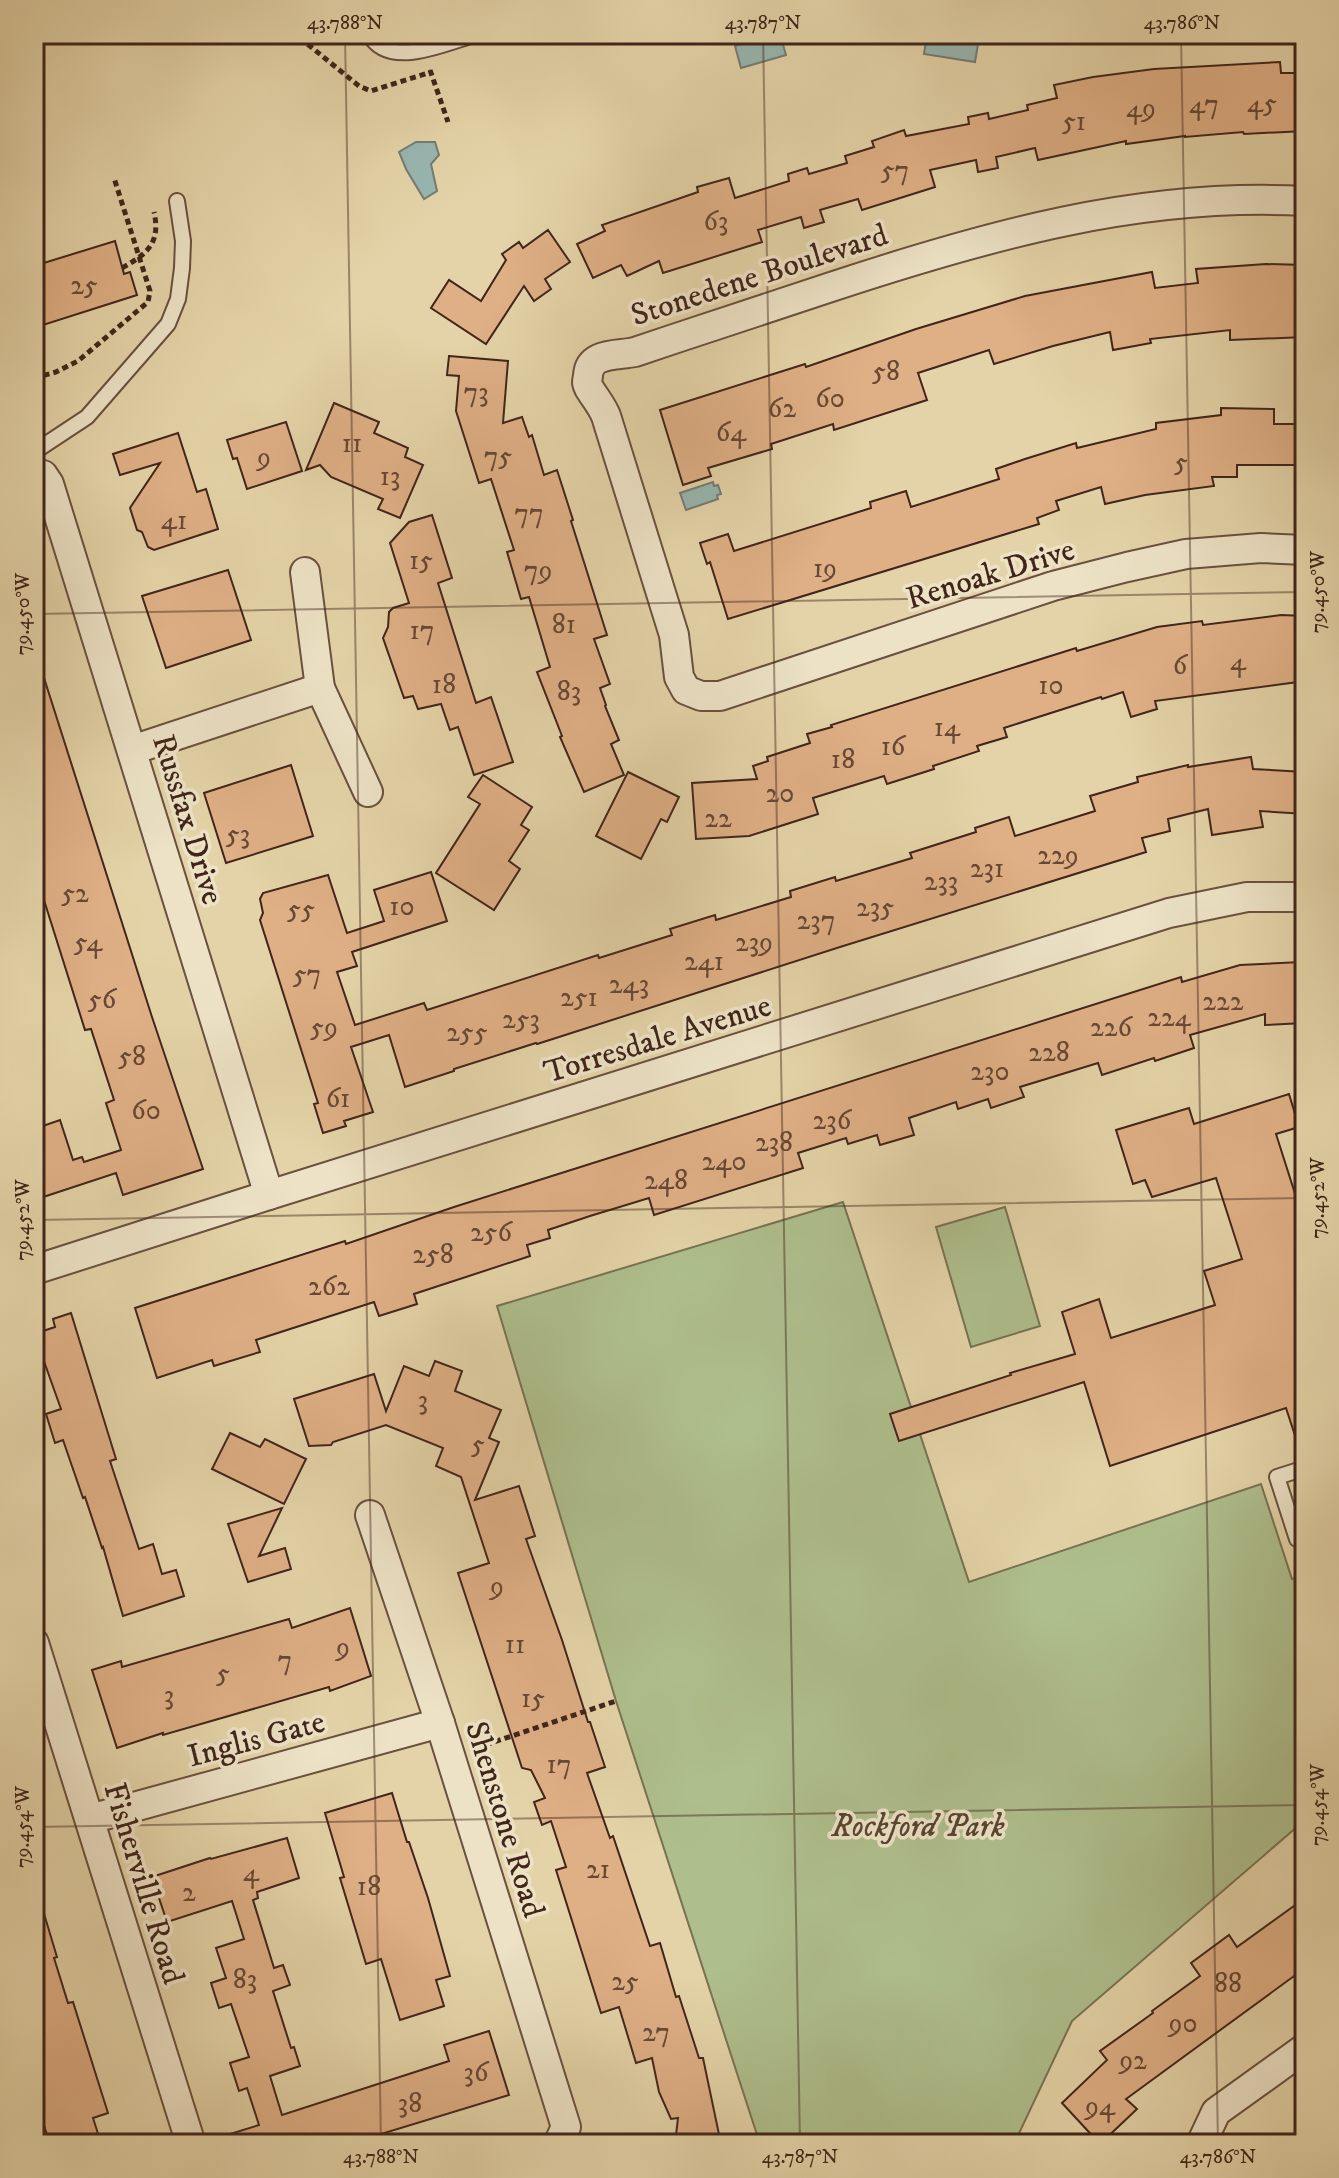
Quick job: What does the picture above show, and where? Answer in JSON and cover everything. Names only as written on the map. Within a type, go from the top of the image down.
[{"type":"street","name":"Stonedene Boulevard","points":[[701,696],[686,690],[679,677],[674,635],[606,416],[587,385],[588,369],[596,359],[610,354],[635,352],[933,254],[1060,221],[1167,204],[1255,198],[1305,201]]},
{"type":"street","name":"Russfax Drive","points":[[34,473],[43,475],[49,484],[269,1195]]},
{"type":"street","name":"Renoak Drive","points":[[701,696],[720,696],[1053,586],[1127,567],[1186,554],[1261,548],[1305,550]]},
{"type":"street","points":[[305,572],[320,688],[368,792]]},
{"type":"street","points":[[132,750],[320,688]]},
{"type":"street","name":"Torresdale Avenue","points":[[34,1270],[1169,913],[1247,897],[1305,897]]},
{"type":"street","name":"Shenstone Road","points":[[370,1515],[440,1723],[566,2127],[558,2144]]},
{"type":"street","name":"Fisherville Road","points":[[34,1643],[191,2144]]},
{"type":"street","name":"Inglis Gate","points":[[90,1819],[440,1723]]},
{"type":"street","points":[[1201,2144],[1216,2112],[1305,2048]]},
{"type":"lane","points":[[369,34],[374,42],[389,52],[406,53],[477,34]]},
{"type":"lane","points":[[34,452],[87,417],[168,324],[178,299],[182,268],[183,241],[177,201]]},
{"type":"lane","points":[[1301,1538],[1277,1477],[1305,1468]]},
{"type":"path","points":[[300,38],[359,86],[371,91],[431,72]]},
{"type":"path","points":[[424,50],[448,122]]},
{"type":"path","points":[[34,378],[78,361],[148,302],[150,291],[114,178]]},
{"type":"path","points":[[122,268],[139,259],[154,243],[157,226],[154,212]]},
{"type":"path","points":[[1305,1145],[1299,1164],[1305,1197]]},
{"type":"path","points":[[476,1748],[616,1701]]},
{"type":"path","points":[[130,2144],[150,2138]]},
{"type":"green space","name":"Rockford Park","points":[[843,1202],[969,1582],[1261,1484],[1292,1579],[1305,1576],[1305,1820],[1072,2021],[1014,2144],[760,2144],[616,1701],[497,1306]]},
{"type":"green space","points":[[1005,1207],[1040,1326],[971,1347],[936,1227]]},
{"type":"water","points":[[780,34],[786,55],[741,68],[735,46]]},
{"type":"water","points":[[927,34],[979,38],[975,62],[924,54]]},
{"type":"water","points":[[416,142],[435,142],[439,155],[431,164],[437,191],[424,199],[399,152]]},
{"type":"water","points":[[713,482],[714,486],[718,485],[721,494],[717,495],[718,499],[686,510],[680,493]]},
{"type":"building","points":[[1280,62],[1281,73],[1305,73],[1305,131],[1185,136],[1126,144],[1126,141],[1038,160],[1035,148],[996,157],[998,168],[978,172],[976,160],[930,170],[935,187],[862,210],[858,199],[820,210],[824,222],[804,228],[801,217],[758,230],[762,242],[663,273],[659,261],[627,276],[621,265],[593,278],[577,244],[605,231],[602,225],[698,192],[697,187],[729,178],[735,198],[789,181],[788,174],[807,168],[809,174],[847,163],[845,156],[874,147],[872,141],[904,130],[906,136],[969,124],[968,117],[988,113],[989,119],[1028,110],[1027,105],[1057,98],[1054,85],[1154,69]]},
{"type":"building","points":[[548,230],[570,262],[545,279],[551,289],[534,301],[524,286],[486,344],[431,308],[449,280],[481,301],[506,260],[502,254],[519,242],[523,248]]},
{"type":"building","points":[[115,241],[124,274],[130,272],[137,295],[43,325],[41,315],[34,317],[34,266]]},
{"type":"building","points":[[1266,264],[1305,265],[1305,337],[1230,340],[1230,330],[1150,339],[1151,343],[1113,350],[1110,332],[994,364],[989,350],[918,373],[927,400],[834,430],[833,424],[771,444],[772,449],[708,468],[711,476],[683,485],[660,410],[805,364],[806,367],[1025,296],[1152,272],[1155,288],[1198,283],[1196,269]]},
{"type":"building","points":[[449,356],[508,361],[503,423],[522,417],[529,437],[532,435],[544,475],[557,470],[573,520],[607,635],[594,639],[610,684],[600,688],[619,740],[611,744],[624,775],[584,792],[537,672],[550,667],[529,597],[521,599],[507,552],[514,550],[491,479],[479,483],[456,411],[459,376],[447,375]]},
{"type":"building","points":[[334,403],[379,422],[374,433],[408,448],[405,457],[423,465],[400,518],[378,509],[383,499],[331,477],[320,465],[306,470]]},
{"type":"building","points":[[1221,408],[1274,409],[1274,424],[1305,424],[1305,465],[1237,465],[1237,477],[1212,477],[1214,486],[1105,504],[1101,487],[1056,501],[1059,510],[1037,518],[1039,524],[728,619],[710,562],[707,564],[700,543],[728,534],[734,551],[871,508],[870,502],[906,491],[911,507],[999,479],[996,469],[1025,459],[1076,443],[1077,448],[1156,429],[1156,423],[1221,415]]},
{"type":"building","points":[[286,422],[302,471],[247,489],[237,458],[233,459],[227,440]]},
{"type":"building","points":[[178,433],[197,492],[206,489],[218,529],[154,550],[148,547],[142,532],[137,530],[130,508],[160,463],[120,475],[113,454]]},
{"type":"building","points":[[432,515],[452,578],[438,583],[476,703],[491,697],[513,762],[474,775],[458,727],[450,730],[441,704],[418,709],[413,696],[404,698],[383,638],[389,612],[409,603],[390,543],[409,522]]},
{"type":"building","points":[[228,570],[251,640],[166,668],[142,596]]},
{"type":"building","points":[[1281,615],[1305,616],[1305,681],[1155,701],[1157,709],[1131,717],[1123,692],[1101,697],[1004,728],[1007,737],[977,746],[979,751],[933,766],[934,769],[887,784],[884,776],[813,798],[818,814],[749,836],[696,839],[692,783],[757,779],[753,766],[768,761],[767,757],[810,743],[807,734],[1076,648],[1077,651],[1157,627],[1202,621],[1203,625]]},
{"type":"building","points":[[34,659],[38,659],[203,1169],[123,1195],[116,1173],[34,1200],[34,1129],[60,1120],[73,1160],[82,1157],[84,1162],[121,1150],[106,1103],[114,1100],[91,1029],[85,1030],[37,878],[34,878]]},
{"type":"building","points":[[1251,757],[1253,769],[1305,772],[1305,814],[1260,811],[1263,827],[1212,835],[1208,809],[1168,819],[1170,831],[1142,838],[1146,852],[405,1087],[389,1035],[351,1047],[373,1112],[344,1121],[346,1126],[323,1133],[314,1104],[318,1103],[260,920],[263,893],[328,875],[347,933],[384,921],[374,890],[431,872],[447,921],[352,952],[357,966],[337,972],[355,1025],[424,1003],[427,1010],[598,955],[599,958],[672,935],[670,929],[715,915],[716,920],[791,897],[790,891],[912,858],[910,853],[976,832],[975,828],[1009,817],[1015,836],[1095,811],[1090,796],[1138,782],[1137,777],[1188,765]]},
{"type":"building","points":[[291,765],[313,836],[226,863],[204,793]]},
{"type":"building","points":[[628,772],[679,797],[667,822],[661,819],[641,859],[596,836]]},
{"type":"building","points":[[483,775],[532,807],[521,825],[529,830],[509,861],[520,869],[494,910],[436,873],[480,804],[468,797]]},
{"type":"building","points":[[1301,962],[1304,1023],[1265,1025],[1265,1014],[1190,1035],[1194,1048],[1155,1061],[1154,1058],[1102,1075],[1098,1063],[1020,1087],[1024,1097],[991,1108],[988,1099],[958,1109],[956,1102],[909,1118],[914,1135],[880,1145],[877,1135],[848,1144],[846,1138],[798,1153],[803,1168],[654,1215],[649,1198],[590,1216],[548,1230],[550,1238],[527,1245],[530,1256],[414,1294],[417,1304],[379,1316],[374,1302],[256,1340],[260,1352],[214,1366],[212,1360],[157,1378],[135,1308],[345,1241],[346,1244],[1181,977],[1182,982],[1240,965]]},
{"type":"building","points":[[1289,1094],[1299,1127],[1276,1134],[1305,1225],[1305,1454],[1301,1454],[1286,1408],[1110,1466],[1084,1382],[899,1441],[890,1414],[1075,1354],[1062,1312],[1099,1299],[1111,1338],[1215,1305],[1204,1271],[1242,1259],[1216,1178],[1152,1197],[1145,1180],[1133,1184],[1116,1130],[1189,1108],[1194,1124]]},
{"type":"building","points":[[71,1313],[116,1459],[110,1461],[139,1549],[153,1544],[162,1574],[176,1570],[184,1596],[123,1616],[103,1547],[63,1440],[55,1443],[46,1414],[61,1409],[41,1353],[34,1355],[34,1334],[55,1327],[53,1319]]},
{"type":"building","points":[[435,1361],[462,1371],[455,1391],[501,1410],[489,1438],[499,1442],[475,1500],[519,1486],[535,1536],[526,1539],[605,1767],[587,1773],[610,1838],[613,1836],[650,1946],[660,1943],[676,1997],[679,1996],[699,2058],[703,2058],[721,2144],[675,2144],[678,2118],[671,2119],[659,2092],[652,2058],[636,2063],[619,2007],[601,2013],[556,1870],[566,1867],[551,1821],[542,1825],[534,1802],[545,1798],[531,1770],[522,1768],[458,1573],[489,1563],[461,1477],[436,1466],[443,1448],[386,1425],[331,1445],[309,1446],[294,1399],[374,1374],[386,1411],[404,1366],[429,1376]]},
{"type":"building","points":[[230,1433],[260,1447],[265,1439],[306,1459],[284,1504],[212,1469]]},
{"type":"building","points":[[282,1508],[259,1556],[285,1548],[291,1569],[248,1582],[228,1524]]},
{"type":"building","points":[[350,1608],[371,1676],[330,1691],[329,1687],[117,1748],[92,1670],[121,1661],[122,1667],[289,1619],[292,1628]]},
{"type":"building","points":[[392,1793],[428,1898],[450,1976],[436,1980],[444,2006],[400,2020],[381,1959],[366,1964],[340,1878],[344,1877],[325,1813]]},
{"type":"building","points":[[287,1838],[299,1878],[257,1892],[258,1898],[253,1900],[274,1968],[283,1965],[290,1985],[273,1991],[300,2066],[270,2076],[282,2115],[449,2061],[444,2045],[489,2031],[509,2095],[355,2142],[354,2137],[331,2144],[215,2144],[214,2139],[259,2125],[247,2088],[239,2091],[230,2063],[249,2057],[231,2004],[219,2008],[211,1983],[226,1978],[216,1948],[244,1939],[232,1901],[167,1922],[152,1877]]},
{"type":"building","points":[[39,1897],[68,2003],[73,2002],[108,2113],[93,2118],[100,2140],[90,2144],[50,2144],[34,2094],[34,1898]]},
{"type":"building","points":[[1305,1898],[1305,1968],[1126,2099],[1137,2109],[1100,2144],[1062,2103],[1107,2060],[1100,2051],[1200,1976],[1191,1963],[1229,1935],[1237,1947]]}]
